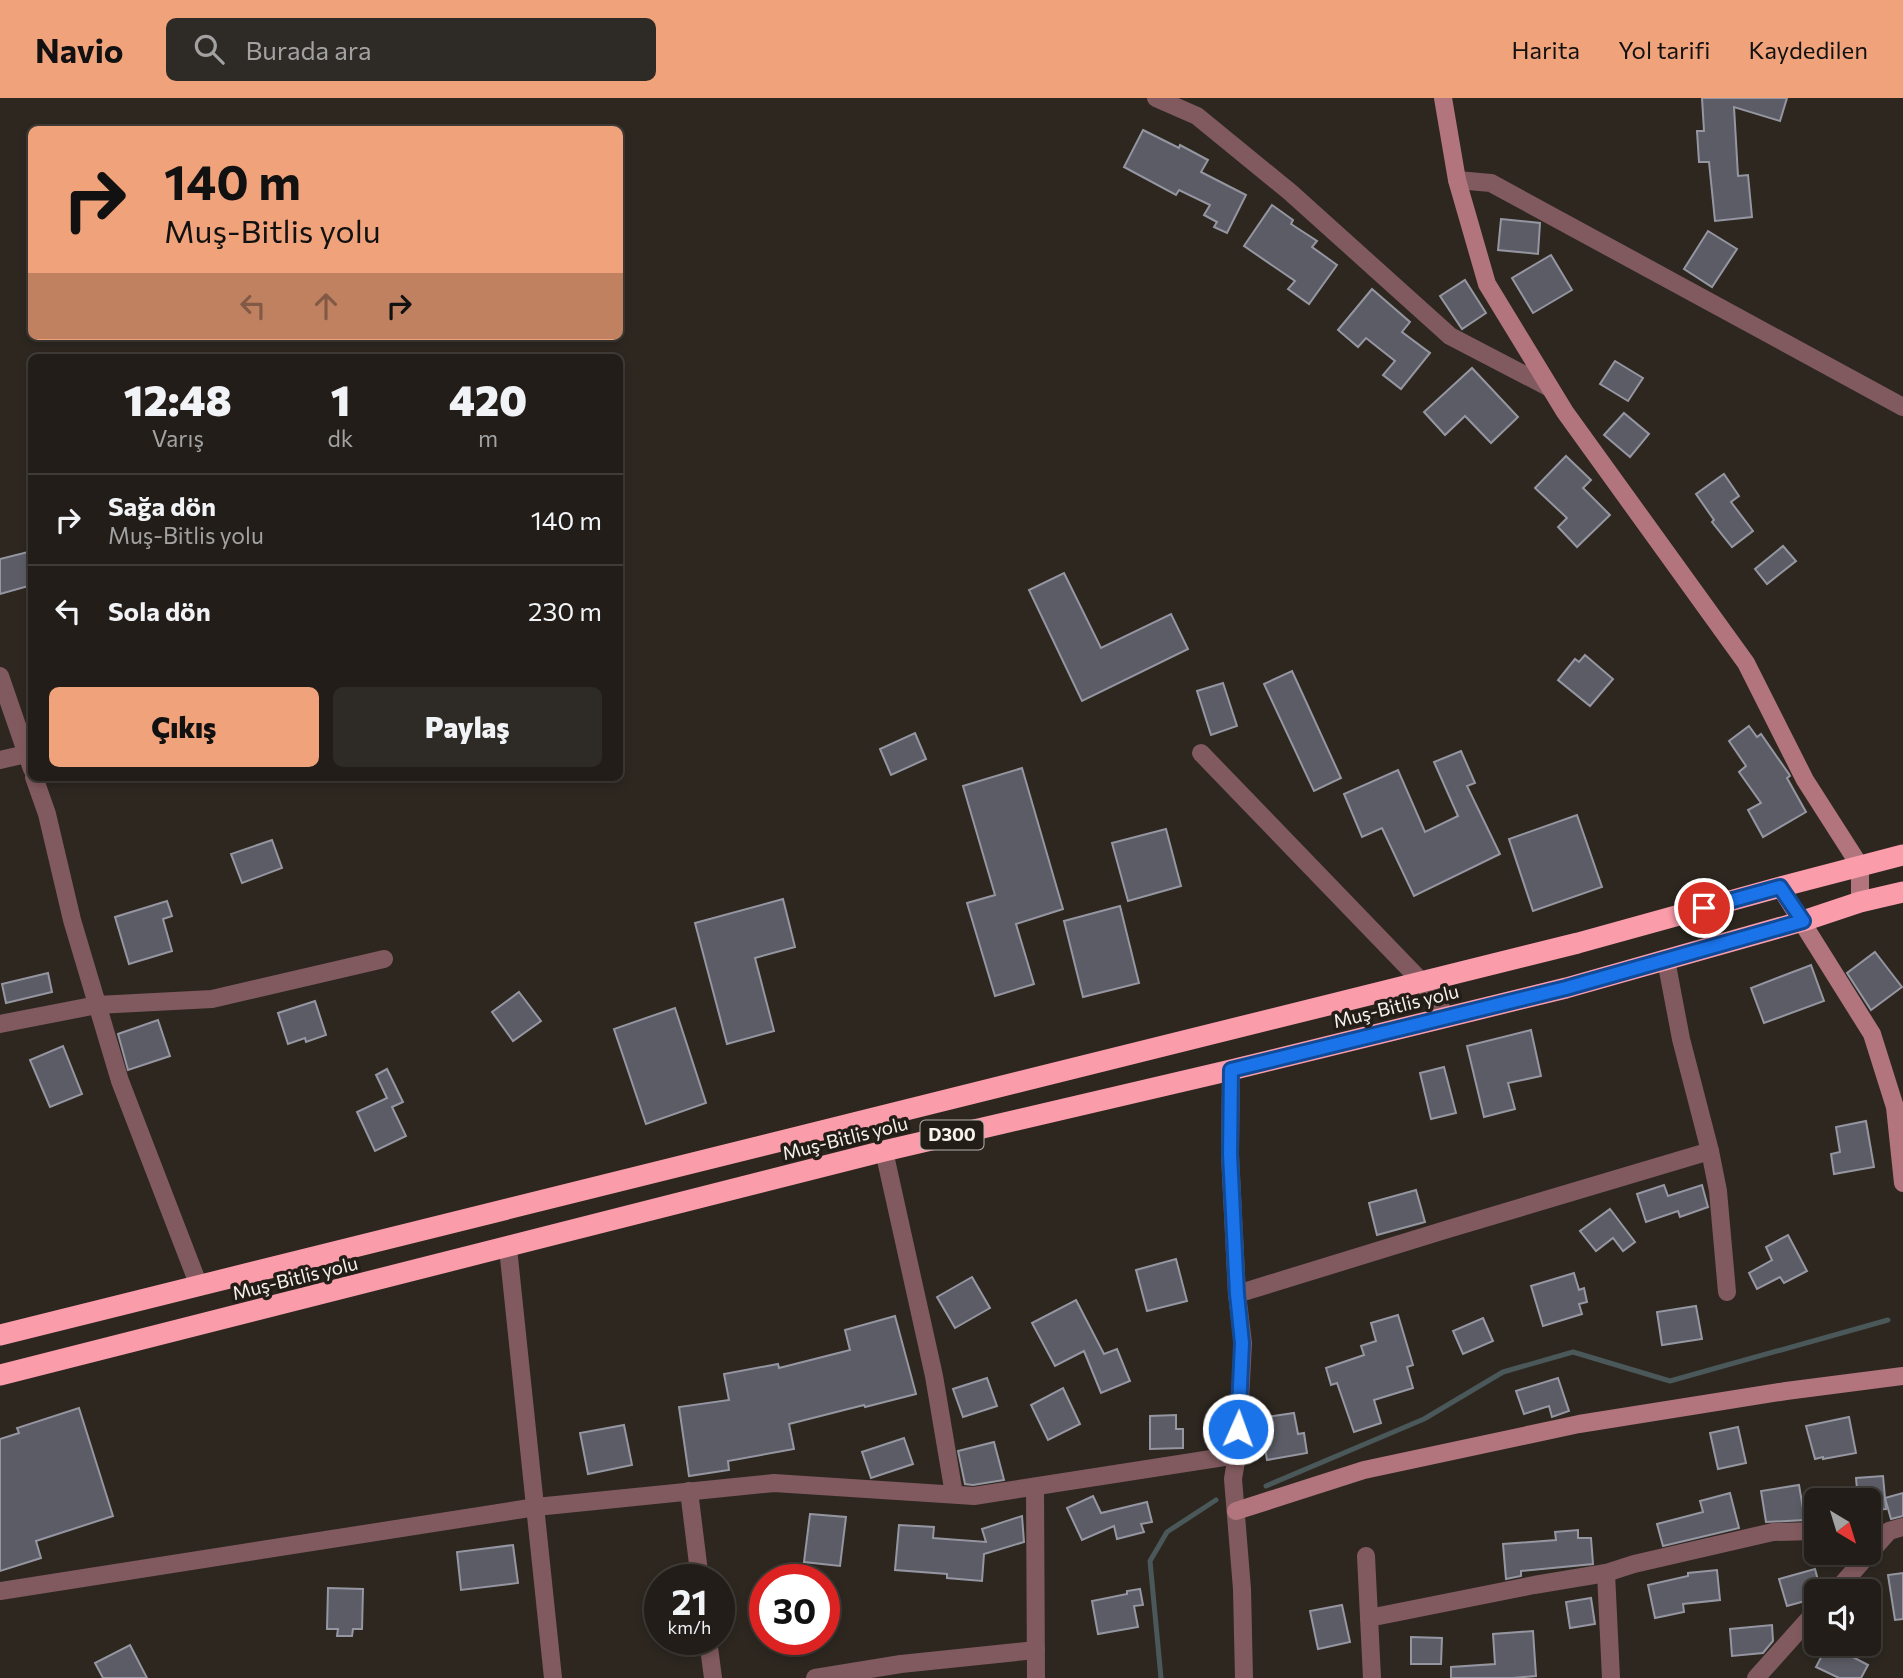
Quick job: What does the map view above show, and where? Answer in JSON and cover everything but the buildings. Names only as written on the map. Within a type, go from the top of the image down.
[{"type":"highway","name":"Muş-Bitlis yolu","points":[[0,1335],[1578,943],[1903,855]]},
{"type":"highway","name":"Muş-Bitlis yolu","points":[[0,1375],[884,1152],[1566,988],[1803,921],[1860,902],[1900,897]]},
{"type":"street","points":[[1156,98],[1197,116],[1290,192],[1450,335],[1550,388]]},
{"type":"street","points":[[1443,98],[1457,180],[1487,284],[1572,423],[1746,663],[1805,780],[1860,866],[1860,902]]},
{"type":"street","points":[[1457,180],[1491,183],[1903,407]]},
{"type":"street","points":[[0,676],[28,758]]},
{"type":"street","points":[[1201,753],[1422,982],[1447,1017]]},
{"type":"street","points":[[0,760],[28,761]]},
{"type":"street","points":[[35,781],[47,814],[72,920],[120,1081],[199,1286]]},
{"type":"street","points":[[1780,887],[1872,1034],[1895,1107],[1903,1182]]},
{"type":"street","points":[[0,1024],[97,1005],[212,999],[384,959]]},
{"type":"street","points":[[1666,960],[1681,1039],[1718,1191],[1727,1292]]},
{"type":"street","points":[[1231,1070],[1230,1154],[1242,1343],[1237,1455],[1233,1479],[1242,1589],[1244,1678]]},
{"type":"street","points":[[1237,1294],[1710,1151]]},
{"type":"street","points":[[884,1152],[934,1376],[954,1494]]},
{"type":"street","points":[[508,1248],[553,1678]]},
{"type":"street","points":[[1236,1511],[1364,1471],[1578,1423],[1903,1376]]},
{"type":"street","points":[[0,1591],[536,1507],[774,1482],[974,1496],[1237,1455]]},
{"type":"street","points":[[1035,1487],[1036,1678]]},
{"type":"street","points":[[689,1491],[699,1564]]},
{"type":"street","points":[[1848,1579],[1896,1529]]},
{"type":"street","points":[[1369,1618],[1606,1573],[1773,1532],[1804,1531]]},
{"type":"street","points":[[1366,1556],[1373,1678]]},
{"type":"street","points":[[1606,1573],[1611,1678]]},
{"type":"street","points":[[1756,1678],[1804,1624]]},
{"type":"street","points":[[815,1678],[901,1664],[1036,1650]]},
{"type":"street","points":[[710,1655],[713,1678]]},
{"type":"waterway","points":[[1266,1486],[1424,1419],[1503,1372],[1573,1352],[1670,1381],[1888,1320]]},
{"type":"waterway","points":[[1161,1678],[1150,1561],[1167,1532],[1216,1500]]},
{"type":"route","points":[[1238,1429],[1242,1343],[1230,1154],[1231,1070],[1566,988],[1803,921],[1780,887],[1704,908]]}]
